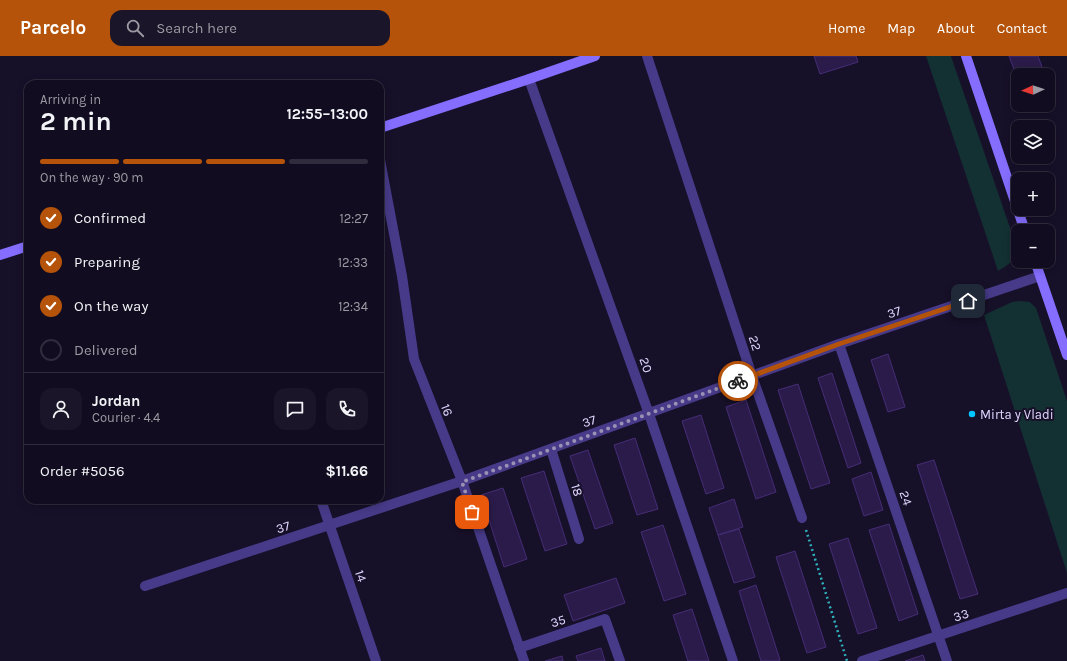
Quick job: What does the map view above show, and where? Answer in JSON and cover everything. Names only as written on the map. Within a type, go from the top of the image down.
[{"type":"main road","points":[[384,127],[595,56]]},
{"type":"main road","points":[[966,56],[1023,224]]},
{"type":"main road","points":[[0,255],[24,247]]},
{"type":"main road","points":[[1037,268],[1067,356]]},
{"type":"street","name":"22","points":[[647,56],[752,376],[802,518]]},
{"type":"street","name":"20","points":[[529,79],[650,414],[733,661]]},
{"type":"street","name":"16","points":[[384,181],[402,276],[414,360],[462,482],[524,661]]},
{"type":"street","name":"37","points":[[145,586],[462,482],[839,344],[1040,276]]},
{"type":"street","name":"24","points":[[839,344],[948,661]]},
{"type":"street","name":"18","points":[[551,449],[579,539]]},
{"type":"street","name":"14","points":[[322,504],[376,661]]},
{"type":"street","name":"33","points":[[862,661],[1067,593]]},
{"type":"street","name":"35","points":[[519,648],[605,619],[620,661]]},
{"type":"path","points":[[802,518],[846,661]]},
{"type":"green space","points":[[926,56],[951,56],[1011,230],[1011,262],[998,271]]},
{"type":"green space","points":[[1012,302],[1030,302],[1036,308],[1067,401],[1067,573],[984,315]]},
{"type":"building","points":[[814,56],[856,56],[858,62],[820,74]]},
{"type":"building","points":[[1009,56],[1038,56],[1042,67],[1040,68],[1014,68]]},
{"type":"building","points":[[888,354],[905,407],[888,412],[871,360]]},
{"type":"building","points":[[832,373],[861,463],[848,468],[818,378]]},
{"type":"building","points":[[798,384],[830,483],[811,489],[778,390]]},
{"type":"building","points":[[746,400],[776,492],[756,499],[726,407]]},
{"type":"building","points":[[701,415],[724,488],[706,494],[682,421]]},
{"type":"building","points":[[635,438],[658,509],[637,515],[614,445]]},
{"type":"building","points":[[588,450],[613,523],[595,529],[570,456]]},
{"type":"building","points":[[934,460],[978,594],[960,599],[917,465]]},
{"type":"building","points":[[544,471],[567,544],[545,551],[521,478]]},
{"type":"building","points":[[871,472],[883,510],[864,516],[852,479]]},
{"type":"building","points":[[503,488],[527,559],[504,567],[481,495]]},
{"type":"building","points":[[734,499],[743,527],[718,535],[709,508]]},
{"type":"building","points":[[889,524],[918,614],[899,621],[869,530]]},
{"type":"building","points":[[663,525],[686,594],[664,601],[641,532]]},
{"type":"building","points":[[739,529],[755,577],[734,583],[718,535]]},
{"type":"building","points":[[848,538],[877,628],[858,634],[829,544]]},
{"type":"building","points":[[795,551],[826,647],[807,653],[776,557]]},
{"type":"building","points":[[616,578],[625,603],[573,621],[564,595]]},
{"type":"building","points":[[756,585],[780,660],[778,661],[761,661],[739,591]]},
{"type":"building","points":[[692,609],[709,661],[688,661],[673,615]]},
{"type":"building","points":[[601,648],[605,661],[578,661],[576,656]]},
{"type":"building","points":[[923,655],[925,661],[905,661]]},
{"type":"building","points":[[562,656],[563,661],[545,661]]},
{"type":"way so far","points":[[472,512],[462,482],[738,381]]},
{"type":"place","name":"Mirta y Vladi","points":[[972,414]]},
{"type":"route","points":[[738,381],[839,344],[968,301]]}]
